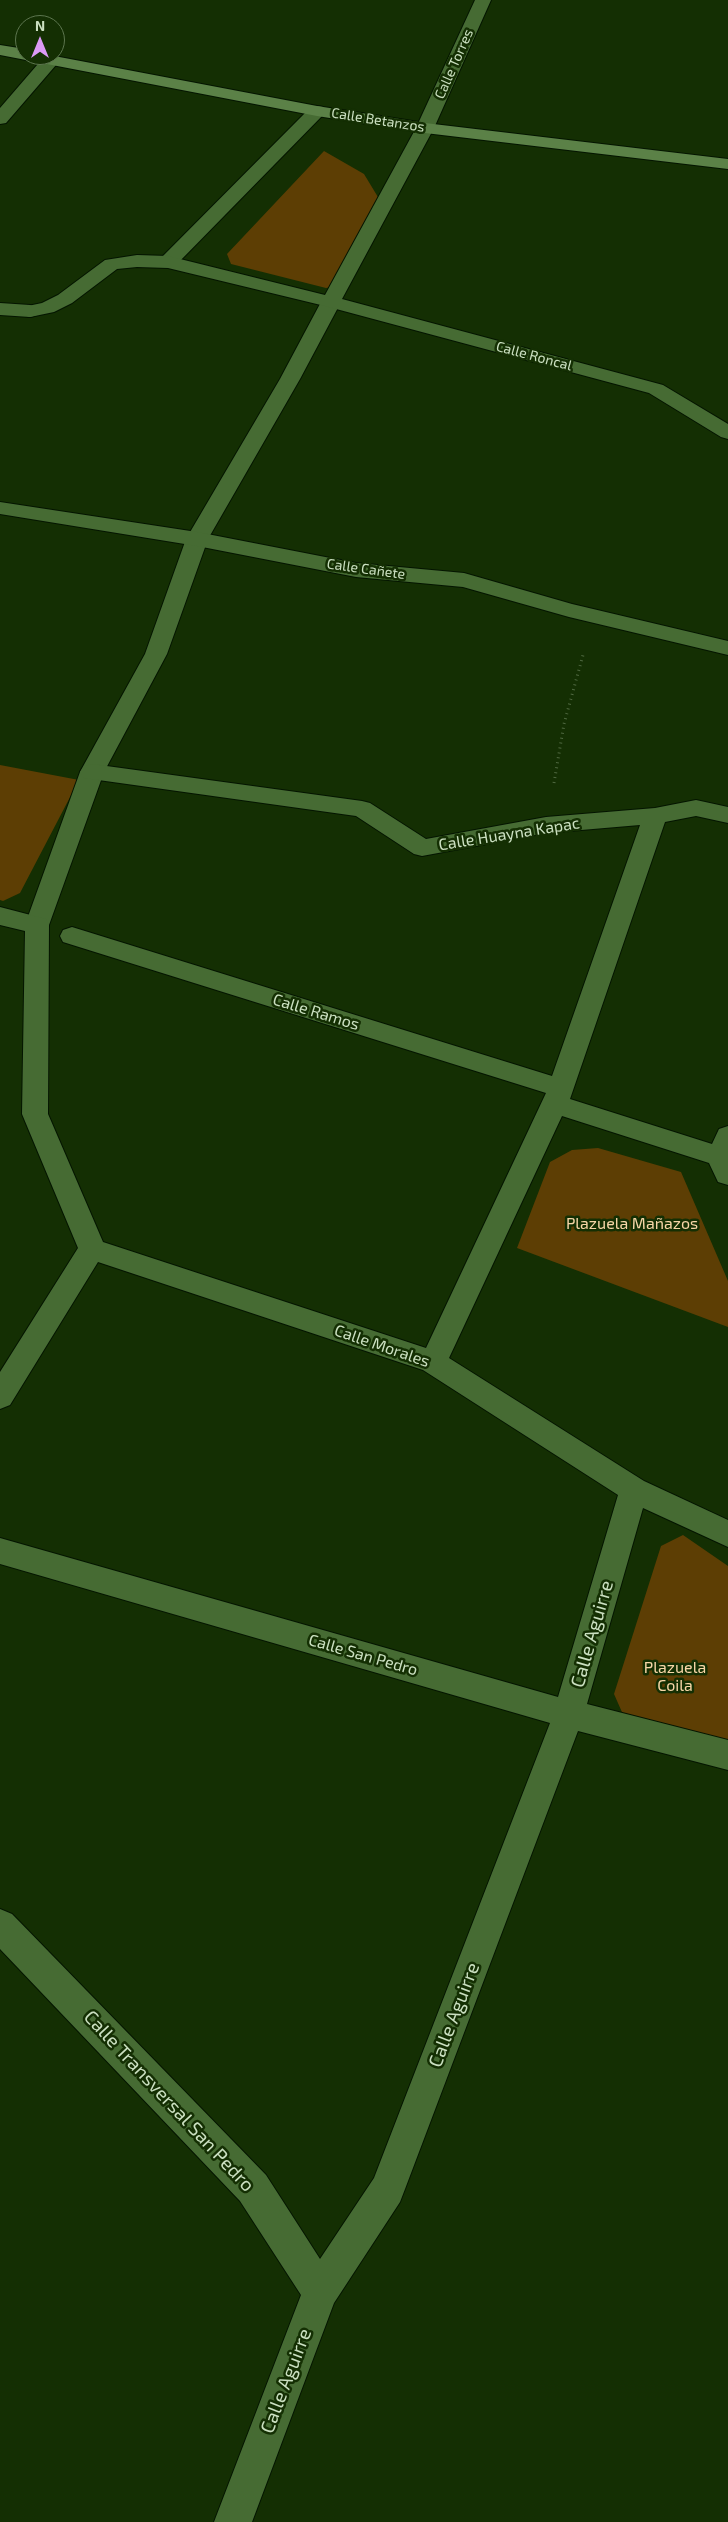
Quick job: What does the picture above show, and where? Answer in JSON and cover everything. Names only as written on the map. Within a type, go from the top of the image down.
[{"type":"main road","points":[[0,50],[15,52]]},
{"type":"main road","name":"Calle Betanzos","points":[[65,64],[317,111],[425,128],[728,164]]},
{"type":"street","name":"Calle Torres","points":[[38,925],[92,772],[156,654],[197,539],[290,379],[425,128],[483,0]]},
{"type":"street","points":[[0,119],[47,65]]},
{"type":"street","points":[[168,262],[317,111]]},
{"type":"street","name":"Calle Roncal","points":[[0,309],[30,311],[47,308],[65,299],[112,264],[137,261],[168,262],[331,302],[656,389],[728,433]]},
{"type":"street","name":"Calle Cañete","points":[[0,508],[197,539],[356,570],[464,580],[604,618],[728,648]]},
{"type":"street","name":"Calle Huayna Kapac","points":[[92,772],[362,809],[422,848],[546,825],[655,816],[696,808],[728,815]]},
{"type":"street","points":[[433,1362],[558,1096],[655,816]]},
{"type":"street","points":[[0,916],[38,925],[35,1114],[92,1249],[0,1397]]},
{"type":"street","name":"Calle Ramos","points":[[72,936],[558,1096],[726,1157]]},
{"type":"street","name":"Calle Morales","points":[[92,1249],[433,1362],[634,1490],[728,1534]]},
{"type":"street","name":"Calle Aguirre","points":[[233,2522],[320,2292],[387,2189],[569,1714],[634,1490]]},
{"type":"street","name":"Calle San Pedro","points":[[0,1551],[569,1714],[728,1755]]},
{"type":"street","name":"Calle Transversal San Pedro","points":[[0,1925],[253,2188],[320,2292]]},
{"type":"path","points":[[546,825],[564,724],[581,658],[604,618]]},
{"type":"green space","points":[[324,151],[364,174],[384,207],[349,284],[326,288],[231,264],[227,254]]},
{"type":"green space","points":[[0,765],[79,780],[20,893],[3,901],[0,900]]},
{"type":"green space","name":"Plazuela Mañazos","points":[[598,1148],[681,1172],[728,1281],[728,1327],[517,1248],[550,1162],[572,1150]]},
{"type":"green space","name":"Plazuela Coila","points":[[683,1535],[728,1566],[728,1751],[625,1719],[614,1694],[661,1546]]}]
